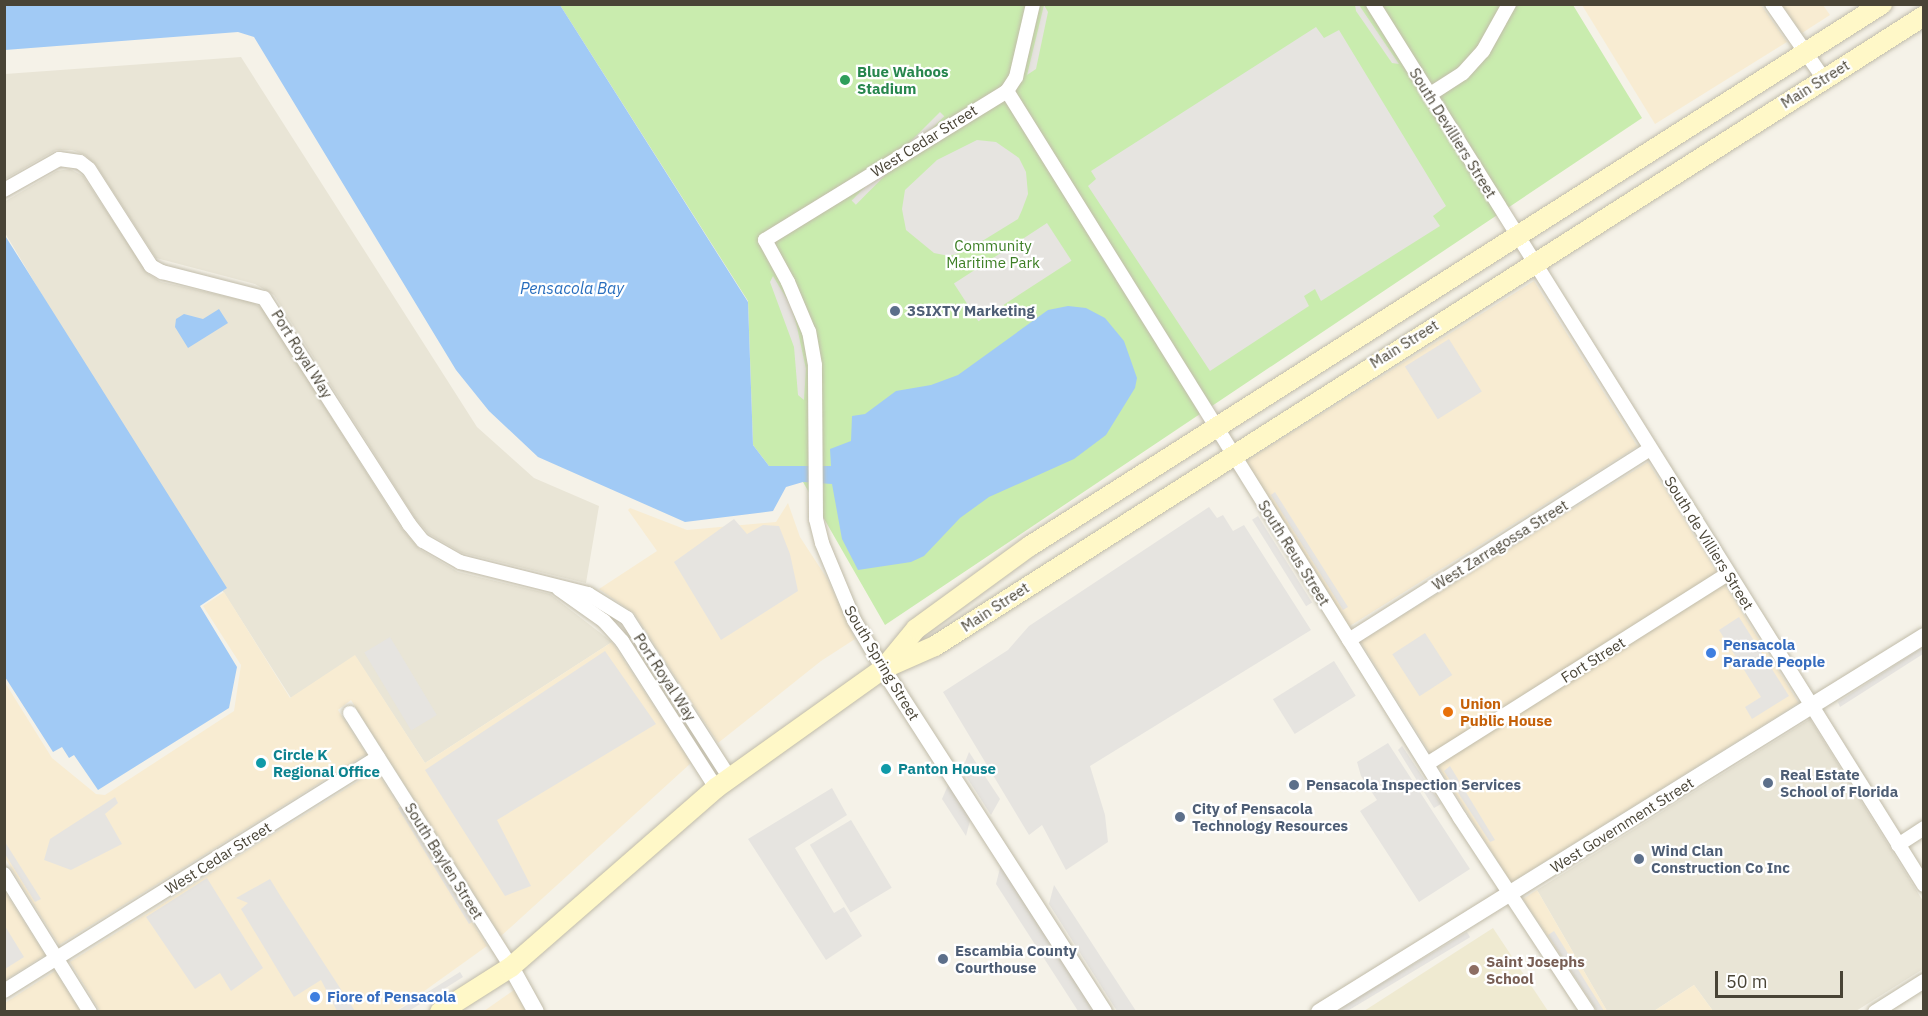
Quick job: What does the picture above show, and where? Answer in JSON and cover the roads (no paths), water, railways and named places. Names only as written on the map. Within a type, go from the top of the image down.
[{"type":"main road","points":[[440,1011],[511,967],[722,782],[883,669],[916,629],[1030,546],[1882,4]]},
{"type":"main road","name":"Main Street","points":[[883,669],[935,646],[1231,454],[1923,16]]},
{"type":"street","points":[[1006,91],[1016,77],[1033,4]]},
{"type":"street","name":"South Devilliers Street","points":[[1373,4],[1533,263]]},
{"type":"street","points":[[1429,95],[1463,73],[1482,51],[1509,4]]},
{"type":"street","points":[[1772,4],[1824,79]]},
{"type":"street","name":"West Cedar Street","points":[[765,240],[1006,91]]},
{"type":"street","name":"South Reus Street","points":[[1006,91],[1427,765],[1588,1011]]},
{"type":"street","name":"Port Royal Way","points":[[4,190],[53,162],[70,159],[80,162],[89,169],[151,266],[162,272],[254,293],[269,303],[409,524],[423,541],[460,562],[594,597],[627,618],[671,686],[722,782]]},
{"type":"street","name":"South Spring Street","points":[[765,240],[788,282],[809,332],[815,365],[813,436],[816,519],[854,620],[883,669],[1104,1011]]},
{"type":"street","name":"South de Villiers Street","points":[[1533,263],[1923,885]]},
{"type":"street","name":"West Zarragossa Street","points":[[1349,640],[1650,449]]},
{"type":"street","name":"Fort Street","points":[[1427,765],[1728,574]]},
{"type":"street","name":"Port Royal Way","points":[[560,588],[611,631],[633,657],[657,694],[722,782]]},
{"type":"street","points":[[611,631],[627,618]]},
{"type":"street","name":"West Government Street","points":[[1319,1011],[1511,895],[1923,636]]},
{"type":"street","points":[[633,657],[647,649]]},
{"type":"street","points":[[657,694],[671,686]]},
{"type":"street","name":"South Baylen Street","points":[[350,713],[511,967],[536,1011]]},
{"type":"street","name":"West Cedar Street","points":[[4,991],[378,757]]},
{"type":"street","points":[[1898,845],[1923,828]]},
{"type":"street","points":[[4,874],[90,1011]]},
{"type":"street","points":[[1875,1011],[1923,981]]},
{"type":"water","name":"Pensacola Bay","points":[[5,5],[560,5],[748,302],[753,445],[769,466],[831,466],[830,449],[851,441],[852,416],[865,414],[896,391],[931,385],[958,375],[1048,310],[1068,306],[1086,308],[1105,318],[1124,341],[1137,378],[1135,388],[1106,435],[1074,459],[989,497],[960,518],[924,556],[911,562],[858,570],[842,539],[832,484],[803,482],[786,487],[773,511],[685,522],[538,457],[489,411],[456,370],[254,37],[238,32],[5,50]]},
{"type":"water","points":[[4,234],[227,588],[200,606],[237,667],[229,708],[98,790],[74,755],[69,758],[62,747],[53,752],[5,677]]},
{"type":"water","points":[[219,309],[228,323],[188,348],[175,327],[176,319],[184,314],[203,319]]},
{"type":"place","name":"Blue Wahoos Stadium","points":[[845,80]]},
{"type":"place","name":"3SIXTY Marketing","points":[[895,311]]},
{"type":"place","name":"Pensacola Parade People","points":[[1711,653]]},
{"type":"place","name":"Union Public House","points":[[1448,712]]},
{"type":"place","name":"Circle K Regional Office","points":[[261,763]]},
{"type":"place","name":"Panton House","points":[[886,769]]},
{"type":"place","name":"Real Estate School of Florida","points":[[1768,783]]},
{"type":"place","name":"Pensacola Inspection Services","points":[[1294,785]]},
{"type":"place","name":"City of Pensacola Technology Resources","points":[[1180,817]]},
{"type":"place","name":"Wind Clan Construction Co Inc","points":[[1639,859]]},
{"type":"place","name":"Escambia County Courthouse","points":[[943,959]]},
{"type":"place","name":"Saint Josephs School","points":[[1474,970]]},
{"type":"place","name":"Fiore of Pensacola","points":[[315,997]]},
{"type":"park label","name":"Community Maritime Park","points":[[993,254]]}]
